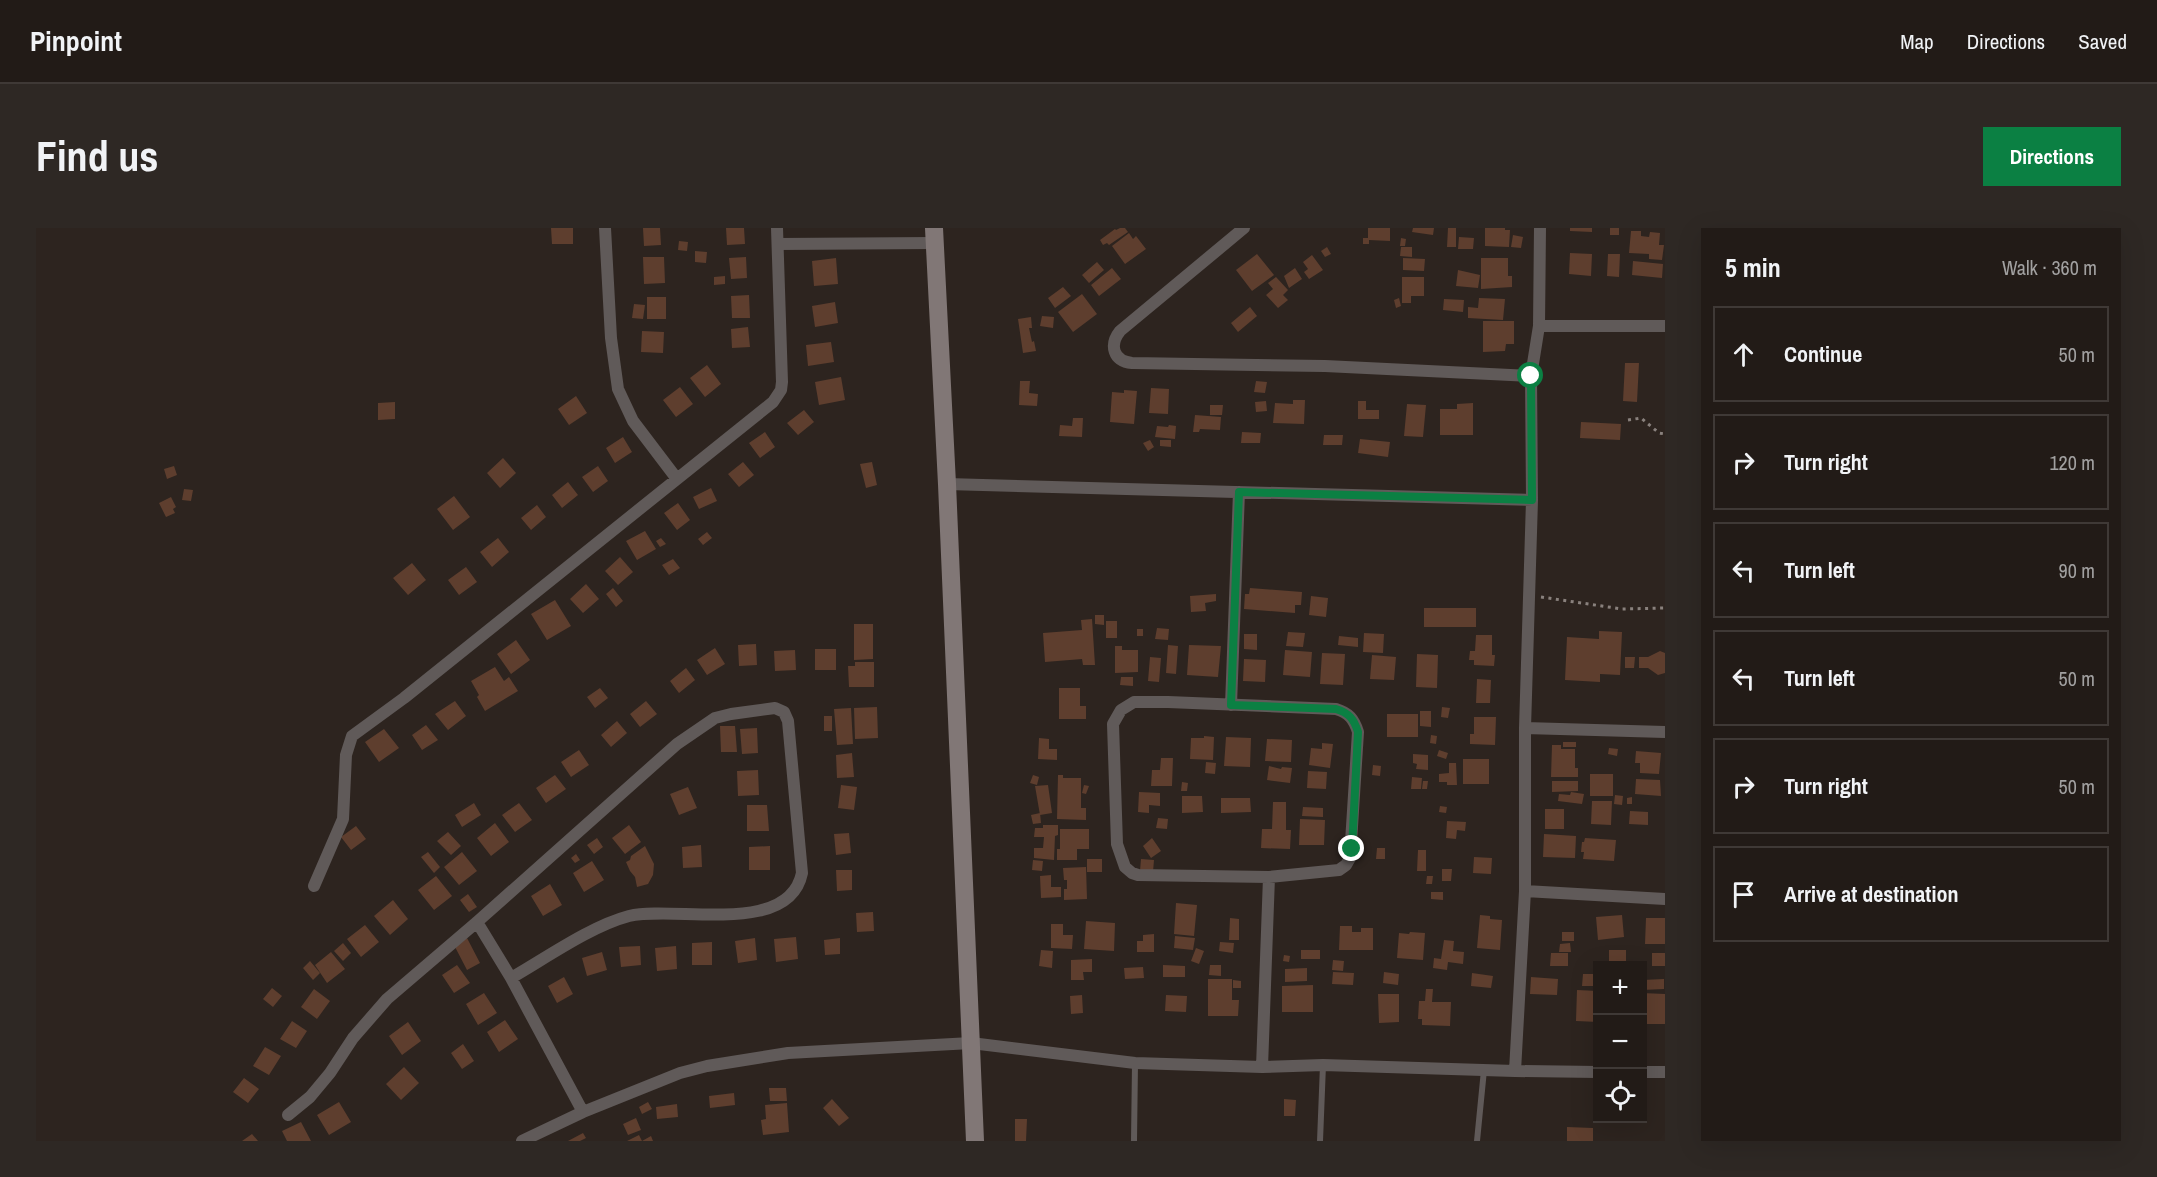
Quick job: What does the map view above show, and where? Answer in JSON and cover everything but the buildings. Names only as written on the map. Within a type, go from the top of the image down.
[{"type":"street","points":[[605,228],[611,338],[618,389],[633,421],[677,479]]},
{"type":"street","points":[[314,886],[343,819],[346,755],[352,736],[404,698],[773,402],[781,390],[777,228]]},
{"type":"street","points":[[1244,228],[1120,331],[1113,344],[1114,352],[1119,358],[1132,363],[1325,366],[1531,376]]},
{"type":"street","points":[[1515,1071],[1525,891],[1525,728],[1532,500],[1531,376],[1539,326],[1540,228]]},
{"type":"street","points":[[778,244],[934,236],[975,1141]]},
{"type":"street","points":[[1539,326],[1665,326]]},
{"type":"street","points":[[947,484],[1532,500]]},
{"type":"street","points":[[1231,705],[1239,492]]},
{"type":"street","points":[[1134,702],[1168,702],[1336,709],[1351,716],[1358,732],[1352,849],[1346,865],[1339,870],[1329,872],[1269,877],[1138,874],[1132,873],[1125,867],[1116,844],[1113,724],[1121,710],[1134,702]]},
{"type":"street","points":[[288,1115],[310,1097],[330,1073],[352,1038],[387,999],[677,744],[715,718],[775,708],[784,712],[788,721],[802,873],[801,880],[792,893],[771,907],[746,915],[653,912],[628,917],[601,926],[511,978]]},
{"type":"street","points":[[1525,728],[1665,732]]},
{"type":"street","points":[[1262,1067],[1269,877]]},
{"type":"street","points":[[1525,891],[1665,899]]},
{"type":"street","points":[[477,922],[511,978],[583,1112]]},
{"type":"street","points":[[522,1141],[583,1112],[680,1073],[707,1066],[788,1053],[971,1043],[1135,1063],[1593,1072]]},
{"type":"street","points":[[1647,1072],[1665,1072]]},
{"type":"lane","points":[[1134,1141],[1135,1063]]},
{"type":"lane","points":[[1320,1141],[1323,1065]]},
{"type":"lane","points":[[1477,1141],[1485,1069]]},
{"type":"path","points":[[1628,420],[1641,418],[1659,433],[1665,434]]},
{"type":"path","points":[[1530,595],[1622,609],[1665,608]]},
{"type":"route","points":[[1352,849],[1358,732],[1351,716],[1336,709],[1231,705],[1239,492],[1532,500],[1531,376]]}]
